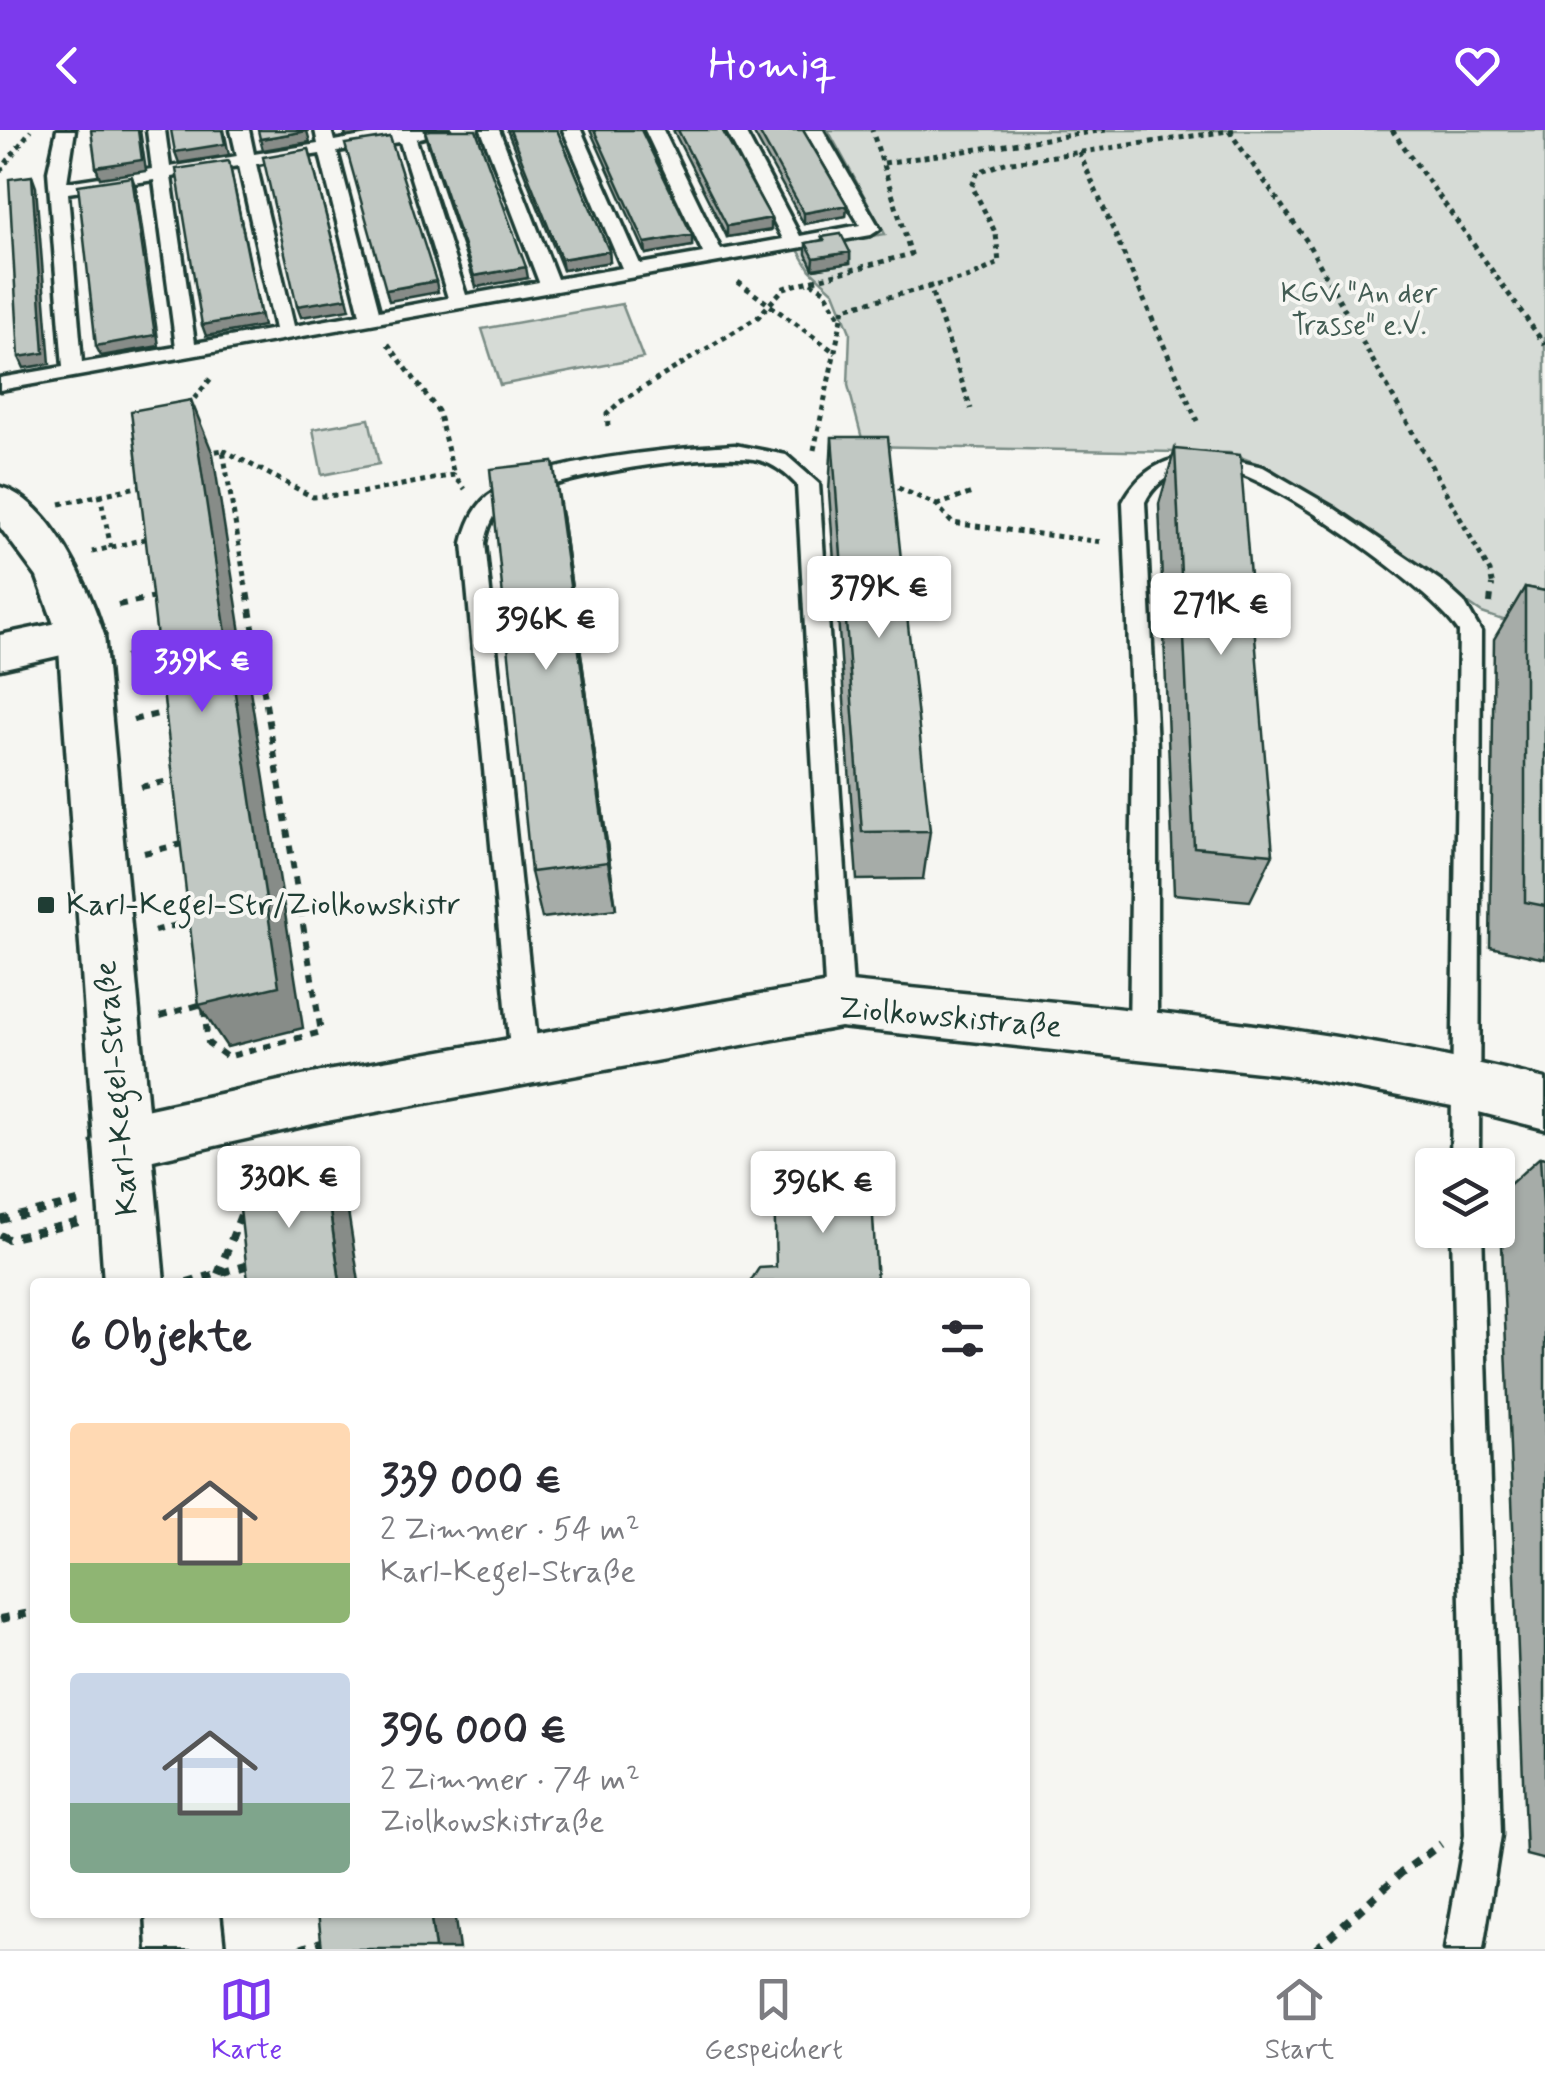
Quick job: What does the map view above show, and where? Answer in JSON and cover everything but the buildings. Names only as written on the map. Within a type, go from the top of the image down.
[{"type":"street","name":"Karl-Kegel-Straße","points":[[0,501],[52,558],[99,620],[122,1142],[134,1278]]},
{"type":"street","points":[[0,652],[99,620]]},
{"type":"street","name":"Ziolkowskistraße","points":[[122,1142],[260,1110],[840,1004],[1287,1050],[1463,1083],[1545,1104]]},
{"type":"street","points":[[183,1918],[186,1949]]},
{"type":"lane","points":[[66,130],[58,156],[58,189],[74,370]]},
{"type":"lane","points":[[156,130],[186,351]]},
{"type":"lane","points":[[240,130],[286,333]]},
{"type":"lane","points":[[58,189],[248,161],[325,139],[440,130]]},
{"type":"lane","points":[[490,130],[550,286]]},
{"type":"lane","points":[[572,130],[633,271]]},
{"type":"lane","points":[[654,130],[714,256]]},
{"type":"lane","points":[[735,130],[794,242]]},
{"type":"lane","points":[[0,384],[872,229],[814,130]]},
{"type":"lane","points":[[406,132],[459,302]]},
{"type":"lane","points":[[325,139],[370,318]]},
{"type":"lane","points":[[525,1060],[474,543],[476,526],[498,498],[538,479],[727,451],[776,459],[808,484],[840,1004]]},
{"type":"lane","points":[[1143,1036],[1145,747],[1134,502],[1138,490],[1160,471],[1220,461],[1255,471],[1433,587],[1456,608],[1470,632],[1465,1148]]},
{"type":"lane","points":[[1464,1949],[1482,1814],[1467,1248]]},
{"type":"path","points":[[0,170],[30,130]]},
{"type":"path","points":[[884,163],[1106,130]]},
{"type":"path","points":[[800,474],[812,459],[836,353],[840,317],[847,304],[970,277],[999,262],[996,234],[972,186],[978,172],[1005,163],[1232,130],[1306,240],[1490,572],[1492,598],[1482,614]]},
{"type":"path","points":[[1392,130],[1545,345]]},
{"type":"path","points":[[1079,152],[1198,421]]},
{"type":"path","points":[[608,426],[606,414],[620,402],[772,306],[784,288],[853,270]]},
{"type":"path","points":[[810,281],[824,290],[840,317]]},
{"type":"path","points":[[738,282],[836,353]]},
{"type":"path","points":[[929,284],[971,409]]},
{"type":"path","points":[[183,414],[244,340]]},
{"type":"path","points":[[388,344],[438,411],[454,474],[471,497]]},
{"type":"path","points":[[205,454],[223,450],[247,456],[280,483],[316,498],[454,474]]},
{"type":"path","points":[[201,987],[208,1043],[226,1056],[321,1032],[223,450]]},
{"type":"path","points":[[139,474],[142,504]]},
{"type":"path","points":[[800,474],[874,480],[936,505],[952,524],[968,528],[1108,542]]},
{"type":"path","points":[[56,505],[157,483]]},
{"type":"path","points":[[936,505],[972,493]]},
{"type":"path","points":[[100,494],[110,548]]},
{"type":"path","points":[[144,521],[148,553]]},
{"type":"path","points":[[92,552],[164,534]]},
{"type":"path","points":[[152,583],[155,615]]},
{"type":"path","points":[[99,620],[171,594]]},
{"type":"path","points":[[157,632],[161,665]]},
{"type":"path","points":[[124,657],[178,645]]},
{"type":"path","points":[[166,696],[170,728]]},
{"type":"path","points":[[130,720],[186,707]]},
{"type":"path","points":[[174,762],[178,795]]},
{"type":"path","points":[[137,788],[194,776]]},
{"type":"path","points":[[182,828],[186,863]]},
{"type":"path","points":[[144,853],[202,840]]},
{"type":"path","points":[[192,902],[196,937]]},
{"type":"path","points":[[152,931],[212,916]]},
{"type":"path","points":[[160,1016],[222,1000]]},
{"type":"path","points":[[218,1274],[258,1172],[256,1164],[268,1160],[260,1110]]},
{"type":"path","points":[[0,1220],[79,1202]]},
{"type":"path","points":[[0,1235],[8,1239],[80,1222]]},
{"type":"path","points":[[202,1278],[271,1258]]},
{"type":"path","points":[[0,1618],[30,1613]]},
{"type":"path","points":[[1316,1949],[1401,1873],[1482,1814]]},
{"type":"path","points":[[300,1949],[334,1937]]},
{"type":"green space","name":"KGV \"An der Trasse\" e.V.","points":[[828,130],[1545,130],[1545,634],[1482,613],[1272,469],[1230,453],[864,446],[848,385],[850,332],[834,292],[810,270],[797,248],[885,234]]},
{"type":"green space","points":[[622,304],[643,358],[500,385],[482,329]]},
{"type":"green space","points":[[369,419],[379,464],[322,475],[313,429]]},
{"type":"place","name":"Karl-Kegel-Str/Ziolkowskistr","points":[[46,905]]}]
